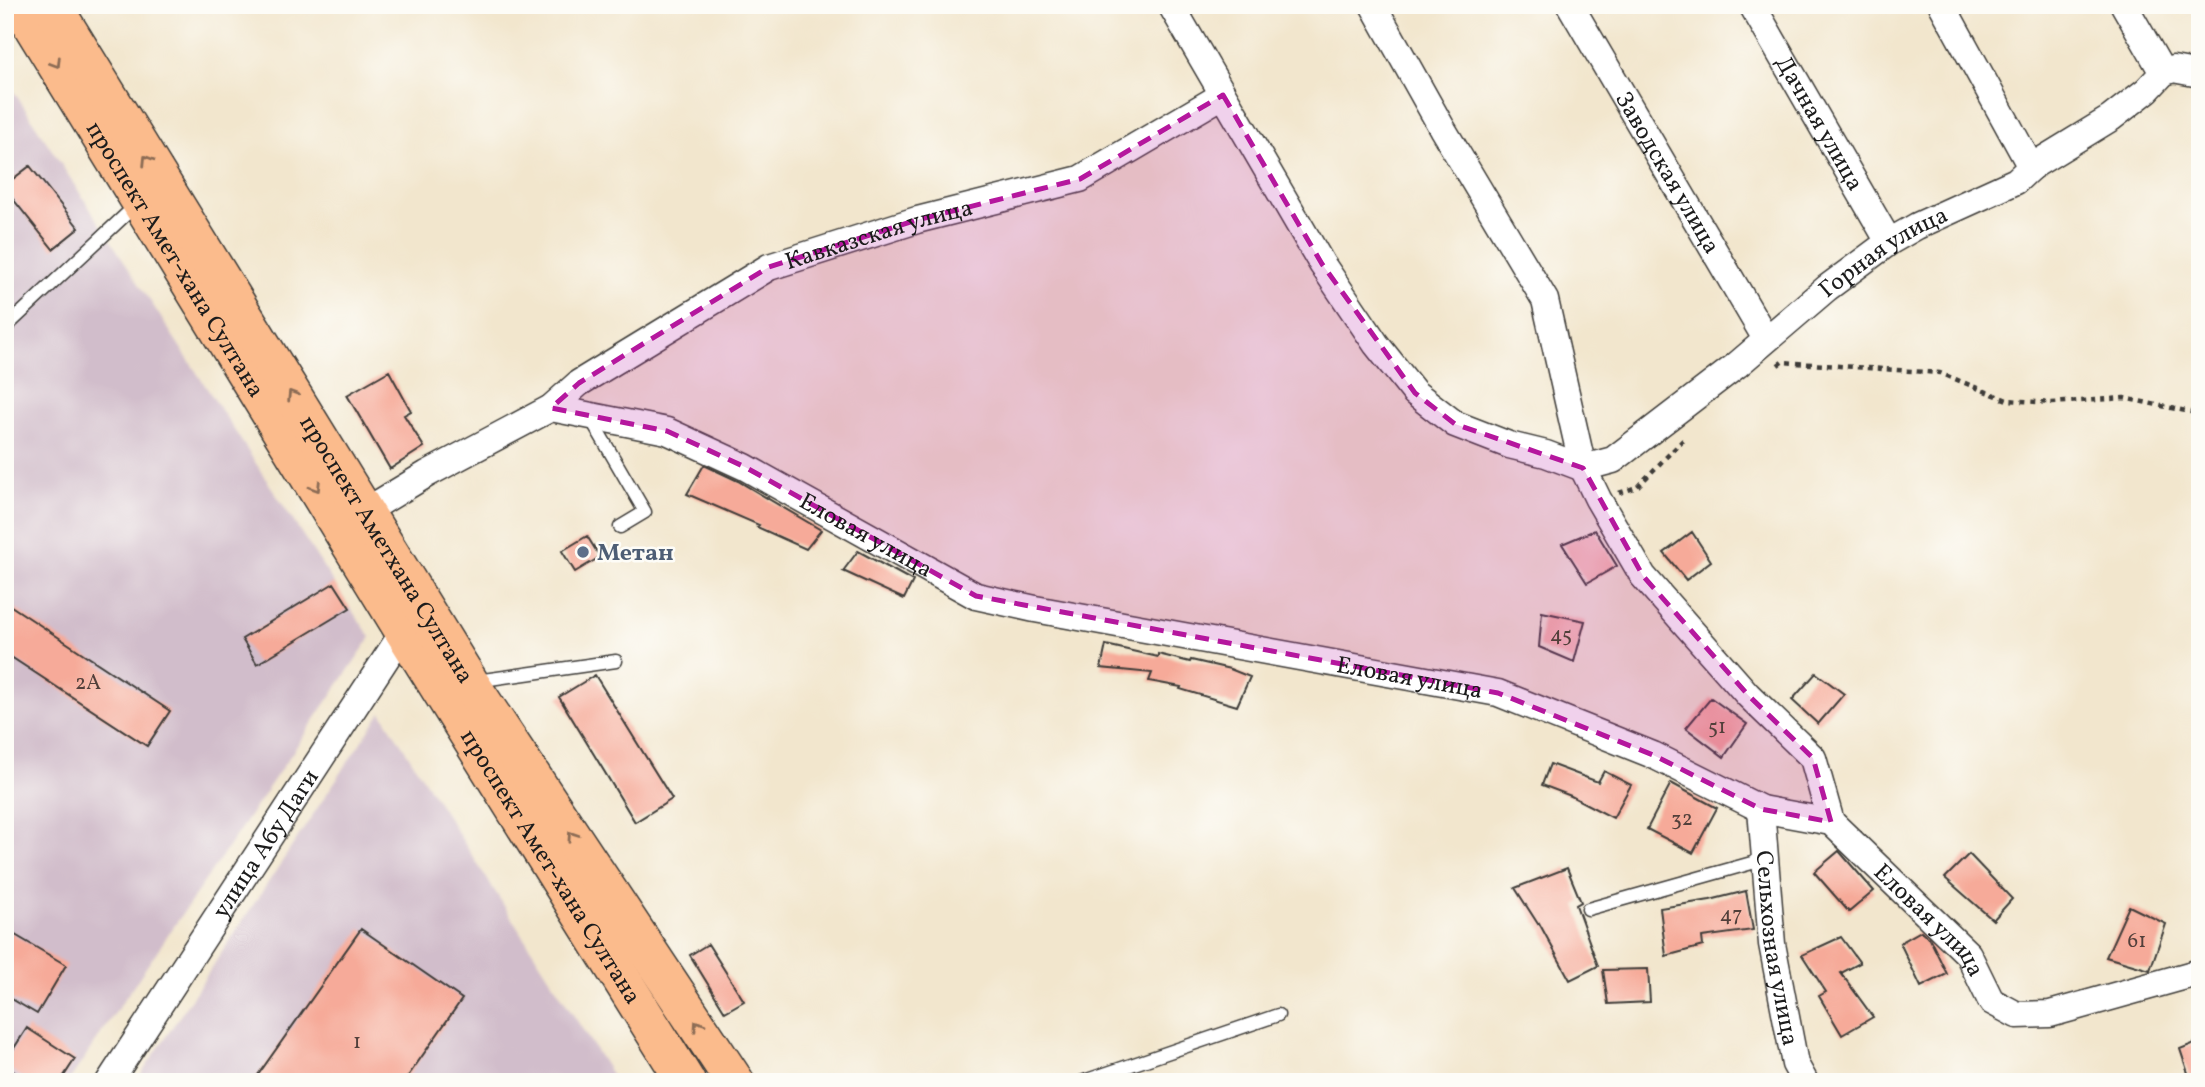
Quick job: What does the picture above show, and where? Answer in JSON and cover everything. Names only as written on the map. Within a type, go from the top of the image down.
[{"type":"main road","name":"проспект Амет-хана Султана","points":[[20,5],[155,198],[453,683],[686,1082]]},
{"type":"main road","points":[[52,5],[155,198]]},
{"type":"main road","name":"проспект Аметхана Султана","points":[[453,683],[736,1082]]},
{"type":"street","points":[[1171,5],[1322,264],[1376,344],[1415,393],[1455,424],[1508,445],[1546,454],[1583,468]]},
{"type":"street","points":[[1373,5],[1442,128],[1545,300],[1583,468],[1598,499],[1643,576],[1748,695],[1812,758],[1831,822]]},
{"type":"street","name":"Заводская улица","points":[[1570,5],[1766,339]]},
{"type":"street","name":"Дачная улица","points":[[1752,5],[1889,242]]},
{"type":"street","points":[[1942,5],[2031,167]]},
{"type":"street","points":[[2124,5],[2163,74],[2173,69],[2200,74]]},
{"type":"street","name":"Горная улица","points":[[1583,468],[1613,460],[1737,365],[1827,288],[1889,242],[1917,226],[2016,181],[2031,167],[2111,118],[2163,74]]},
{"type":"street","name":"Кавказская улица","points":[[352,519],[427,474],[551,408],[579,383],[769,267],[918,220],[1080,179],[1223,95]]},
{"type":"street","name":"Еловая улица","points":[[551,408],[667,431],[734,462],[976,596],[1498,694],[1653,755],[1761,809],[1831,822],[1968,954],[1991,1001],[2017,1015],[2050,1014],[2200,972]]},
{"type":"street","name":"улица Абу Даги","points":[[109,1082],[419,627]]},
{"type":"street","name":"Сельхозная улица","points":[[1761,809],[1772,944],[1795,1064],[1805,1082]]},
{"type":"lane","points":[[5,328],[155,198]]},
{"type":"lane","points":[[590,415],[645,512],[620,527]]},
{"type":"lane","points":[[453,683],[616,661]]},
{"type":"lane","points":[[1588,909],[1766,859]]},
{"type":"lane","points":[[1080,1082],[1278,1015]]},
{"type":"path","points":[[1773,368],[1782,362],[1940,373],[2007,400],[2052,402],[2124,398],[2200,414]]},
{"type":"path","points":[[1598,499],[1637,487],[1690,433]]},
{"type":"highlighted area","points":[[1223,95],[1322,264],[1415,393],[1455,424],[1583,468],[1643,576],[1748,695],[1813,758],[1831,822],[1761,809],[1653,755],[1498,693],[976,596],[745,467],[667,431],[551,408],[579,383],[769,267],[917,220],[1080,179]]},
{"type":"shaded area","points":[[5,78],[371,637],[68,1082],[5,1082]]},
{"type":"shaded area","points":[[381,712],[616,1082],[136,1082]]},
{"type":"building","points":[[30,166],[79,228],[53,249],[5,189],[5,185]]},
{"type":"building","points":[[389,371],[411,411],[404,415],[424,447],[390,469],[347,395]]},
{"type":"building","points":[[704,465],[738,481],[821,530],[806,549],[687,494]]},
{"type":"building","points":[[1595,530],[1617,566],[1587,583],[1562,544]]},
{"type":"building","points":[[1692,532],[1711,561],[1686,580],[1664,553]]},
{"type":"building","points":[[587,536],[600,557],[575,572],[562,551]]},
{"type":"building","points":[[858,551],[913,581],[904,599],[843,571]]},
{"type":"building","points":[[334,583],[350,608],[257,664],[242,639]]},
{"type":"building","points":[[5,602],[170,711],[147,746],[5,653]]},
{"type":"building","points":[[1542,612],[1585,621],[1574,662],[1539,647]]},
{"type":"building","points":[[1106,645],[1158,657],[1158,654],[1190,662],[1191,660],[1230,669],[1250,677],[1237,706],[1180,689],[1181,687],[1149,681],[1152,673],[1101,668]]},
{"type":"building","points":[[1816,673],[1844,694],[1818,724],[1792,700]]},
{"type":"building","points":[[595,675],[672,799],[635,822],[559,697]]},
{"type":"building","points":[[1711,698],[1747,724],[1724,757],[1686,728]]},
{"type":"building","points":[[1550,764],[1598,782],[1604,771],[1631,785],[1613,818],[1571,796],[1542,785]]},
{"type":"building","points":[[1671,783],[1717,808],[1693,853],[1647,829]]},
{"type":"building","points":[[1839,851],[1874,891],[1849,912],[1814,872]]},
{"type":"building","points":[[1969,854],[2012,899],[1993,920],[1945,878]]},
{"type":"building","points":[[1567,868],[1581,902],[1576,905],[1598,966],[1570,980],[1539,923],[1515,888]]},
{"type":"building","points":[[1746,891],[1753,930],[1702,937],[1703,946],[1666,956],[1660,908]]},
{"type":"building","points":[[2129,906],[2166,924],[2150,970],[2106,957]]},
{"type":"building","points":[[5,929],[66,965],[37,1014],[5,995]]},
{"type":"building","points":[[361,929],[462,999],[404,1082],[253,1082]]},
{"type":"building","points":[[1921,931],[1930,939],[1947,974],[1921,987],[1900,943]]},
{"type":"building","points":[[1841,937],[1860,963],[1841,973],[1873,1017],[1842,1035],[1819,996],[1826,992],[1802,955]]},
{"type":"building","points":[[708,944],[744,1001],[725,1012],[690,955]]},
{"type":"building","points":[[1648,969],[1650,1002],[1608,1004],[1603,970]]},
{"type":"building","points":[[27,1028],[75,1059],[60,1082],[30,1082],[5,1066]]},
{"type":"building","points":[[2200,1041],[2200,1082],[2191,1082],[2180,1049]]},
{"type":"place","name":"Метан","points":[[583,552]]}]
